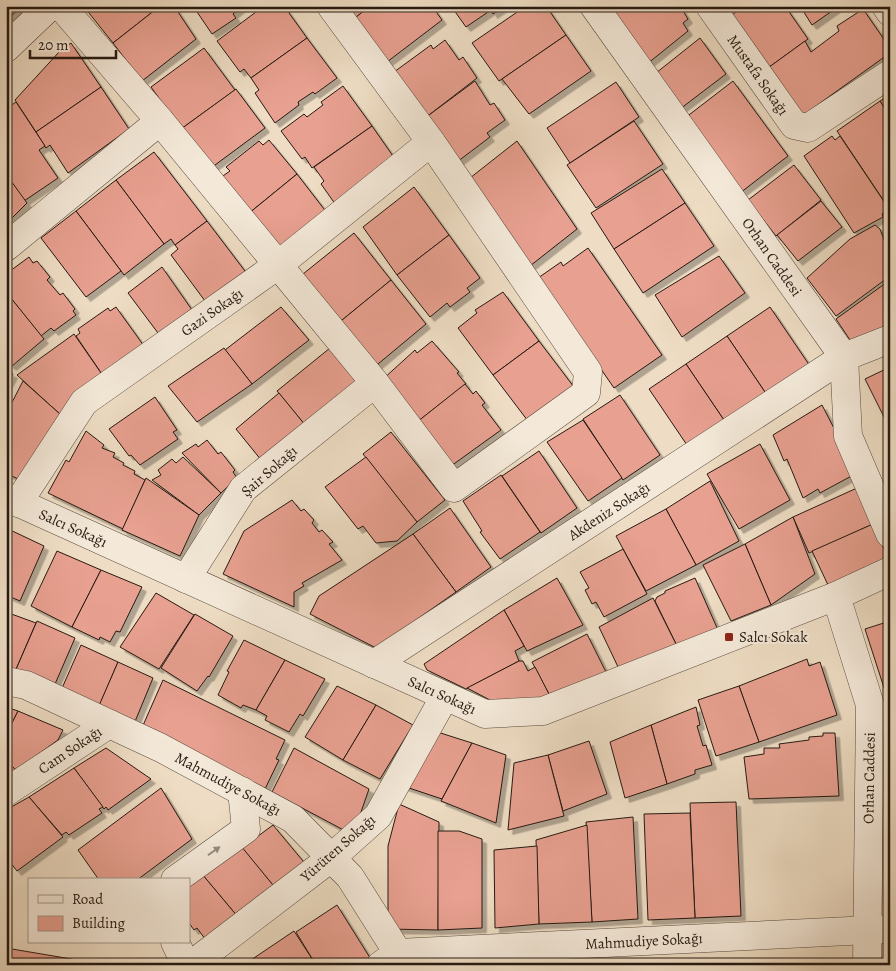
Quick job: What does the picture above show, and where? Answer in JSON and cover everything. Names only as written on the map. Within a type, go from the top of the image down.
[{"type":"street","points":[[6,48],[50,6]]},
{"type":"street","points":[[61,6],[160,121],[376,383],[454,488],[586,393],[588,372],[431,142],[331,6]]},
{"type":"street","name":"Orhan Caddesi","points":[[594,6],[844,357]]},
{"type":"street","name":"Mustafa Sokağı","points":[[710,6],[794,125],[808,128],[890,74]]},
{"type":"street","points":[[886,6],[890,12]]},
{"type":"street","points":[[6,247],[160,121]]},
{"type":"street","name":"Gazi Sokağı","points":[[12,500],[84,402],[278,265],[431,142]]},
{"type":"street","name":"Akdeniz Sokağı","points":[[374,664],[844,357],[890,340]]},
{"type":"street","points":[[844,357],[848,436],[890,534]]},
{"type":"street","name":"Şair Sokağı","points":[[186,579],[244,489],[376,383]]},
{"type":"street","name":"Salcı Sokağı","points":[[12,500],[485,714],[543,711],[836,596],[890,571]]},
{"type":"street","name":"Orhan Caddesi","points":[[836,596],[880,705],[879,929],[867,965]]},
{"type":"street","name":"Mahmudiye Sokağı","points":[[6,681],[26,685],[160,748],[292,819],[350,877],[389,959],[879,929]]},
{"type":"street","name":"Yürüten Sokağı","points":[[191,965],[331,858],[378,816],[445,696]]},
{"type":"street","name":"Cam Sokağı","points":[[6,792],[109,724]]},
{"type":"street","points":[[178,878],[246,829],[242,792]]},
{"type":"street","points":[[176,944],[186,965]]},
{"type":"building","points":[[6,6],[22,6],[7,20]]},
{"type":"building","points":[[88,6],[160,6],[113,43],[85,8]]},
{"type":"building","points":[[160,6],[174,6],[196,39],[142,81],[113,43]]},
{"type":"building","points":[[193,6],[243,6],[233,14],[236,18],[212,34]]},
{"type":"building","points":[[264,6],[284,6],[307,38],[251,78],[244,69],[240,72],[217,41]]},
{"type":"building","points":[[346,6],[370,6],[355,18]]},
{"type":"building","points":[[370,6],[432,6],[442,20],[387,62],[355,18]]},
{"type":"building","points":[[451,6],[505,6],[493,14],[491,10],[466,27]]},
{"type":"building","points":[[526,6],[546,6],[566,35],[499,81],[472,43]]},
{"type":"building","points":[[610,6],[680,6],[688,19],[683,23],[688,31],[647,64]]},
{"type":"building","points":[[743,6],[785,6],[808,39],[761,73],[725,21]]},
{"type":"building","points":[[800,6],[839,6],[812,25]]},
{"type":"building","points":[[863,9],[890,48],[890,53],[795,121],[761,73],[805,41],[811,52],[839,31],[837,26]]},
{"type":"building","points":[[566,35],[591,71],[529,114],[502,79]]},
{"type":"building","points":[[307,38],[337,78],[315,94],[313,92],[298,102],[299,105],[275,123],[255,93],[259,90],[251,78]]},
{"type":"building","points":[[700,38],[726,74],[680,109],[656,73]]},
{"type":"building","points":[[445,40],[459,60],[463,57],[477,78],[425,118],[394,72],[431,45],[433,49]]},
{"type":"building","points":[[71,43],[101,87],[36,132],[15,100],[60,51]]},
{"type":"building","points":[[204,48],[235,90],[181,129],[151,87]]},
{"type":"building","points":[[475,81],[490,105],[494,103],[505,120],[487,133],[490,137],[457,162],[425,118]]},
{"type":"building","points":[[733,81],[788,156],[740,193],[685,118]]},
{"type":"building","points":[[616,82],[639,117],[570,163],[547,128]]},
{"type":"building","points":[[343,86],[372,126],[312,168],[305,157],[302,159],[281,131],[304,114],[307,117],[323,105],[321,102]]},
{"type":"building","points":[[101,87],[129,129],[68,173],[50,145],[46,148],[36,132]]},
{"type":"building","points":[[236,89],[265,128],[211,168],[181,129]]},
{"type":"building","points":[[890,95],[890,117],[880,101]]},
{"type":"building","points":[[880,101],[890,117],[890,210],[837,131]]},
{"type":"building","points":[[16,102],[45,146],[39,150],[58,178],[24,201],[6,174],[6,109]]},
{"type":"building","points":[[634,121],[663,164],[596,208],[567,165]]},
{"type":"building","points":[[372,126],[400,166],[338,208],[321,184],[324,181],[314,167]]},
{"type":"building","points":[[832,136],[835,140],[840,136],[889,209],[882,214],[883,217],[854,233],[804,156]]},
{"type":"building","points":[[269,140],[297,174],[248,214],[220,178],[230,171],[226,167],[259,141],[263,145]]},
{"type":"building","points":[[517,141],[577,229],[530,266],[470,178]]},
{"type":"building","points":[[154,152],[207,221],[175,245],[171,239],[164,244],[116,180]]},
{"type":"building","points":[[794,165],[821,200],[776,236],[748,200]]},
{"type":"building","points":[[662,169],[685,203],[614,249],[591,213]]},
{"type":"building","points":[[6,174],[27,203],[6,224]]},
{"type":"building","points":[[297,174],[331,218],[283,257],[248,214]]},
{"type":"building","points":[[116,180],[164,244],[124,275],[76,211]]},
{"type":"building","points":[[414,187],[449,235],[397,275],[363,227]]},
{"type":"building","points":[[821,201],[842,227],[798,261],[777,235]]},
{"type":"building","points":[[685,203],[714,246],[643,293],[614,249]]},
{"type":"building","points":[[76,211],[121,271],[86,297],[41,238]]},
{"type":"building","points":[[207,221],[248,275],[208,305],[171,255],[178,249],[175,245]]},
{"type":"building","points":[[875,225],[880,229],[890,256],[890,276],[836,316],[807,278],[850,239]]},
{"type":"building","points":[[354,233],[391,280],[336,325],[298,278]]},
{"type":"building","points":[[449,235],[480,278],[467,288],[470,292],[450,307],[447,303],[430,317],[397,275]]},
{"type":"building","points":[[588,248],[662,355],[614,388],[538,278],[561,262],[563,266]]},
{"type":"building","points":[[719,256],[745,293],[682,337],[655,295]]},
{"type":"building","points":[[29,257],[33,263],[37,261],[50,277],[47,280],[60,295],[63,293],[75,309],[73,311],[76,315],[54,331],[51,328],[41,336],[6,292],[6,274]]},
{"type":"building","points":[[162,267],[197,317],[164,341],[128,293]]},
{"type":"building","points":[[391,280],[426,324],[372,369],[336,325]]},
{"type":"building","points":[[890,280],[890,332],[856,349],[836,319]]},
{"type":"building","points":[[6,292],[44,339],[12,366],[6,361]]},
{"type":"building","points":[[503,292],[539,341],[493,375],[458,328],[477,313],[475,310]]},
{"type":"building","points":[[116,307],[149,353],[108,383],[76,336],[80,333],[78,329],[108,308],[110,311]]},
{"type":"building","points":[[281,307],[309,340],[252,384],[225,350]]},
{"type":"building","points":[[770,307],[810,366],[767,395],[727,336]]},
{"type":"building","points":[[74,334],[108,383],[62,416],[17,375]]},
{"type":"building","points":[[727,336],[767,395],[726,423],[686,364]]},
{"type":"building","points":[[432,341],[459,372],[457,373],[466,384],[417,422],[382,380],[415,350],[417,353]]},
{"type":"building","points":[[539,341],[577,391],[531,425],[493,375]]},
{"type":"building","points":[[224,348],[252,384],[197,422],[168,386]]},
{"type":"building","points":[[330,348],[363,387],[310,431],[277,391]]},
{"type":"building","points":[[686,364],[726,423],[689,448],[649,389]]},
{"type":"building","points":[[890,367],[890,429],[865,379]]},
{"type":"building","points":[[6,371],[13,374],[6,387]]},
{"type":"building","points":[[23,381],[61,415],[22,481],[6,473],[6,414]]},
{"type":"building","points":[[465,384],[473,394],[476,391],[485,403],[482,405],[501,430],[451,466],[417,422]]},
{"type":"building","points":[[279,393],[310,431],[266,466],[236,429]]},
{"type":"building","points":[[620,395],[660,455],[623,480],[583,419]]},
{"type":"building","points":[[155,397],[177,430],[173,432],[178,439],[140,465],[131,455],[129,456],[109,429]]},
{"type":"building","points":[[822,405],[857,473],[820,493],[818,489],[803,498],[787,459],[784,461],[773,435]]},
{"type":"building","points":[[583,420],[622,478],[588,501],[547,442]]},
{"type":"building","points":[[86,431],[104,445],[102,448],[115,453],[113,457],[135,471],[134,474],[145,480],[123,529],[48,493],[66,460],[69,462]]},
{"type":"building","points":[[391,432],[445,500],[417,522],[363,454]]},
{"type":"building","points":[[207,440],[218,454],[221,452],[235,470],[233,472],[237,478],[221,493],[182,453],[196,444],[198,447]]},
{"type":"building","points":[[760,444],[790,500],[739,529],[707,474]]},
{"type":"building","points":[[539,451],[577,508],[541,533],[502,476]]},
{"type":"building","points":[[183,457],[221,493],[199,515],[152,480],[161,475],[158,470],[172,459],[176,463]]},
{"type":"building","points":[[366,457],[417,522],[397,541],[376,543],[363,526],[358,529],[325,487]]},
{"type":"building","points":[[501,475],[540,532],[500,559],[480,532],[482,531],[463,501]]},
{"type":"building","points":[[146,478],[199,515],[180,556],[122,530]]},
{"type":"building","points":[[710,481],[739,541],[696,565],[666,509]]},
{"type":"building","points":[[857,488],[873,524],[809,553],[793,517]]},
{"type":"building","points":[[292,500],[301,511],[304,509],[314,520],[312,523],[319,532],[322,530],[333,542],[329,544],[342,560],[302,583],[304,586],[294,592],[294,607],[223,574],[244,531]]},
{"type":"building","points":[[450,508],[491,567],[456,592],[413,534]]},
{"type":"building","points":[[666,509],[696,565],[646,591],[616,536]]},
{"type":"building","points":[[793,517],[815,574],[771,605],[745,544]]},
{"type":"building","points":[[873,524],[888,558],[828,585],[812,551]]},
{"type":"building","points":[[6,528],[44,546],[20,601],[6,595]]},
{"type":"building","points":[[413,534],[456,592],[376,648],[310,614],[319,596]]},
{"type":"building","points":[[745,544],[771,605],[731,621],[703,565]]},
{"type":"building","points":[[623,549],[647,594],[604,617],[596,602],[592,604],[585,590],[589,588],[580,572]]},
{"type":"building","points":[[57,551],[101,570],[72,627],[31,606]]},
{"type":"building","points":[[101,570],[142,587],[120,632],[116,631],[110,642],[100,637],[99,640],[72,627]]},
{"type":"building","points":[[557,578],[583,625],[527,651],[504,610]]},
{"type":"building","points":[[695,578],[718,630],[677,646],[655,601],[665,591]]},
{"type":"building","points":[[156,593],[194,615],[159,669],[120,647]]},
{"type":"building","points":[[653,598],[677,646],[619,669],[599,627]]},
{"type":"building","points":[[504,610],[524,646],[515,651],[519,661],[466,689],[427,670],[424,664]]},
{"type":"building","points":[[6,612],[36,623],[14,674],[6,672]]},
{"type":"building","points":[[195,614],[233,636],[209,677],[197,691],[161,668]]},
{"type":"building","points":[[37,621],[75,638],[52,691],[14,674]]},
{"type":"building","points":[[890,621],[890,692],[886,694],[865,629]]},
{"type":"building","points":[[587,634],[607,674],[550,696],[532,662]]},
{"type":"building","points":[[244,640],[285,660],[256,710],[243,705],[241,708],[218,695],[229,672],[227,671]]},
{"type":"building","points":[[81,645],[118,662],[97,711],[59,695]]},
{"type":"building","points":[[807,659],[809,666],[820,662],[837,715],[759,742],[739,686]]},
{"type":"building","points":[[285,660],[325,679],[303,716],[300,714],[289,732],[265,720],[267,716],[256,710]]},
{"type":"building","points":[[519,661],[523,661],[528,671],[535,667],[550,696],[509,710],[467,688]]},
{"type":"building","points":[[118,662],[153,678],[134,724],[98,708]]},
{"type":"building","points":[[163,680],[285,740],[276,759],[279,760],[265,789],[141,730]]},
{"type":"building","points":[[337,686],[376,705],[343,760],[305,737]]},
{"type":"building","points":[[739,686],[759,742],[716,756],[698,700]]},
{"type":"building","points":[[376,705],[413,725],[380,779],[343,760]]},
{"type":"building","points":[[6,707],[18,711],[6,735]]},
{"type":"building","points":[[696,707],[700,725],[697,726],[703,746],[706,745],[712,765],[695,770],[695,774],[667,784],[651,725]]},
{"type":"building","points":[[18,711],[63,730],[58,740],[16,770],[6,761],[6,735]]},
{"type":"building","points":[[651,725],[667,784],[625,798],[610,742]]},
{"type":"building","points":[[431,730],[472,743],[442,799],[400,785]]},
{"type":"building","points":[[823,733],[835,733],[839,796],[749,799],[744,757],[764,754],[764,748],[780,748],[779,744],[809,740],[809,737],[823,736]]},
{"type":"building","points":[[589,741],[607,794],[563,811],[548,755]]},
{"type":"building","points":[[472,743],[506,755],[496,823],[441,801]]},
{"type":"building","points":[[106,748],[151,779],[108,810],[106,807],[104,809],[74,768]]},
{"type":"building","points":[[294,748],[369,789],[353,835],[272,792]]},
{"type":"building","points":[[548,755],[564,816],[508,830],[514,763]]},
{"type":"building","points":[[886,757],[890,757],[890,830],[888,830]]},
{"type":"building","points":[[6,761],[16,770],[6,780]]},
{"type":"building","points":[[74,768],[103,807],[99,809],[102,813],[69,835],[66,832],[62,835],[29,797]]},
{"type":"building","points":[[161,788],[192,839],[140,878],[98,878],[78,850]]},
{"type":"building","points":[[29,797],[63,837],[17,871],[6,857],[6,810]]},
{"type":"building","points":[[736,802],[741,916],[695,918],[690,803]]},
{"type":"building","points":[[399,804],[439,822],[438,930],[388,929],[388,846]]},
{"type":"building","points":[[690,813],[695,918],[648,920],[644,814]]},
{"type":"building","points":[[633,817],[638,919],[592,922],[586,822]]},
{"type":"building","points":[[273,825],[308,867],[277,890],[242,848]]},
{"type":"building","points":[[587,825],[592,922],[539,924],[536,840]]},
{"type":"building","points":[[438,831],[459,831],[482,839],[482,928],[438,930]]},
{"type":"building","points":[[889,842],[890,911],[887,911]]},
{"type":"building","points":[[241,846],[277,890],[238,917],[201,873]]},
{"type":"building","points":[[537,846],[539,924],[495,928],[494,850]]},
{"type":"building","points":[[202,874],[238,917],[208,943],[197,928],[194,930],[190,924],[190,884]]},
{"type":"building","points":[[337,905],[372,961],[367,965],[316,965],[296,932]]},
{"type":"building","points":[[294,931],[316,965],[250,965],[248,962]]},
{"type":"building","points":[[6,948],[107,965],[6,965]]},
{"type":"building","points":[[804,963],[843,964],[843,965],[804,965]]},
{"type":"place","name":"Salcı Sokak","points":[[729,637]]}]
